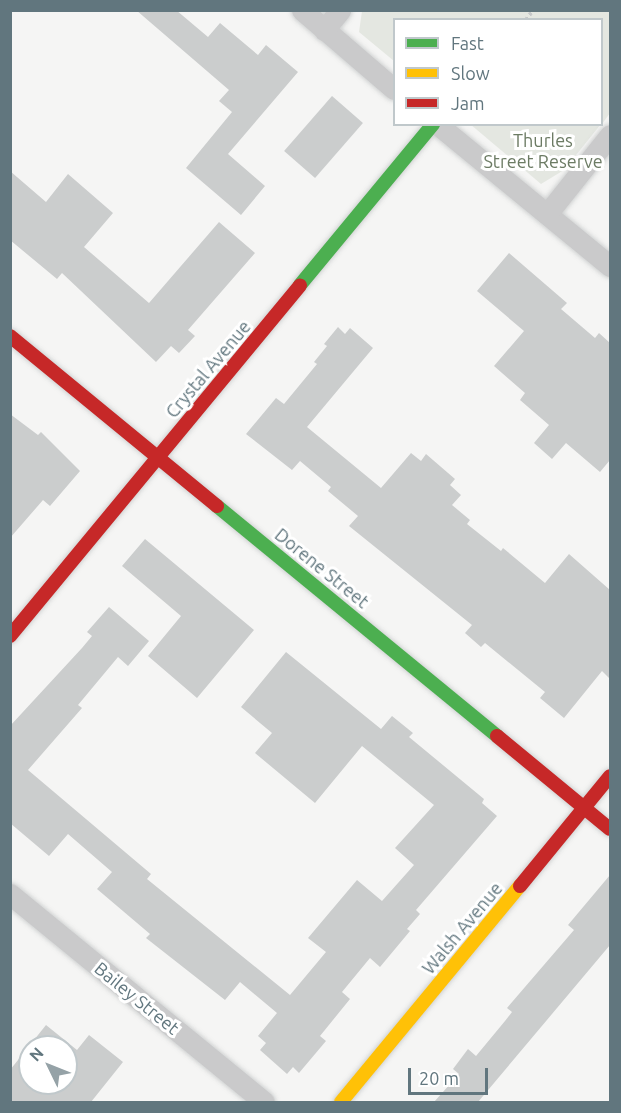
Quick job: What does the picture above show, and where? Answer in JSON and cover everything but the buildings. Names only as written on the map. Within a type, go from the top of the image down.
[{"type":"street","points":[[302,10],[393,88]]},
{"type":"street","points":[[324,30],[340,10]]},
{"type":"street","name":"Crystal Avenue","points":[[10,636],[433,126]]},
{"type":"street","points":[[437,126],[610,267]]},
{"type":"street","points":[[547,214],[610,135]]},
{"type":"street","name":"Dorene Street","points":[[10,336],[610,829]]},
{"type":"street","name":"Walsh Avenue","points":[[341,1102],[610,776]]},
{"type":"street","name":"Bailey Street","points":[[10,894],[264,1102]]},
{"type":"green space","name":"Thurles Street Reserve","points":[[362,11],[610,11],[610,113],[603,123],[603,18],[393,18],[393,60],[359,32]]},
{"type":"green space","name":"Thurles Street Reserve","points":[[472,126],[599,126],[564,170],[541,184]]},
{"type":"traffic: fast","points":[[300,285],[431,126]]},
{"type":"traffic: fast","points":[[217,506],[497,736]]},
{"type":"traffic: slow","points":[[341,1102],[520,886]]},
{"type":"traffic: jam","points":[[10,636],[300,285]]},
{"type":"traffic: jam","points":[[10,336],[217,506]]},
{"type":"traffic: jam","points":[[497,736],[610,829]]},
{"type":"traffic: jam","points":[[520,886],[610,776]]}]
